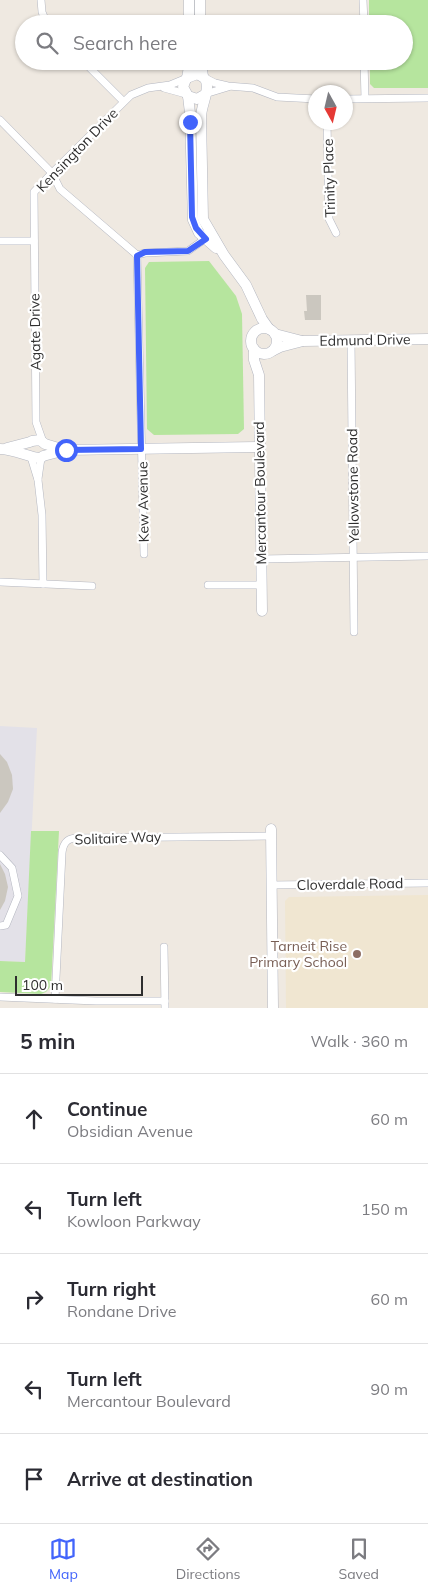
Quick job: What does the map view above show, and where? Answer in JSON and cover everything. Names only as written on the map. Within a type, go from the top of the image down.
[{"type":"street","points":[[41,0],[42,15]]},
{"type":"street","points":[[189,0],[189,15]]},
{"type":"street","points":[[200,0],[200,15]]},
{"type":"street","points":[[364,0],[364,15]]},
{"type":"street","points":[[92,70],[123,101]]},
{"type":"street","points":[[188,70],[183,87],[187,95],[190,113],[192,217],[196,228],[209,237],[246,285],[256,308],[272,331],[277,344],[272,352]]},
{"type":"street","points":[[203,70],[208,87],[201,116],[202,217],[209,237]]},
{"type":"street","points":[[364,70],[365,98]]},
{"type":"street","points":[[186,79],[197,74],[228,86],[246,87],[277,98],[308,99]]},
{"type":"street","name":"Kensington Drive","points":[[34,241],[34,192],[52,172],[131,95],[142,90],[161,87],[186,79]]},
{"type":"street","points":[[187,95],[197,99],[228,86]]},
{"type":"street","name":"Kensington Drive","points":[[161,87],[187,95]]},
{"type":"street","points":[[353,98],[428,98]]},
{"type":"street","points":[[0,120],[52,172],[60,189],[137,256],[145,252],[188,251],[209,237]]},
{"type":"street","name":"Trinity Place","points":[[327,130],[329,219],[336,233]]},
{"type":"street","points":[[0,241],[34,241]]},
{"type":"street","name":"Agate Drive","points":[[34,241],[37,442]]},
{"type":"street","name":"Kew Avenue","points":[[137,256],[144,554]]},
{"type":"street","points":[[256,308],[255,332],[251,343],[254,350],[264,354],[285,345],[303,341]]},
{"type":"street","points":[[255,332],[261,329],[272,331],[303,341]]},
{"type":"street","name":"Edmund Drive","points":[[303,341],[428,339]]},
{"type":"street","name":"Yellowstone Road","points":[[351,340],[354,632]]},
{"type":"street","name":"Mercantour Boulevard","points":[[254,350],[254,360],[259,375],[262,611]]},
{"type":"street","name":"Mercantour Boulevard","points":[[259,375],[265,360],[272,352]]},
{"type":"street","points":[[2,449],[37,442],[66,450]]},
{"type":"street","points":[[36,456],[46,451],[37,442]]},
{"type":"street","points":[[37,442],[27,447],[36,456],[43,525],[44,584]]},
{"type":"street","points":[[2,449],[36,456],[66,450],[259,447]]},
{"type":"street","points":[[261,559],[428,556]]},
{"type":"street","points":[[0,582],[92,586]]},
{"type":"street","points":[[208,585],[262,584]]},
{"type":"street","points":[[271,832],[273,1008]]},
{"type":"street","name":"Solitaire Way","points":[[55,1000],[62,853],[63,845],[67,840],[75,838],[271,832]]},
{"type":"street","points":[[0,855],[12,868],[18,896],[6,925],[0,926]]},
{"type":"street","name":"Cloverdale Road","points":[[271,885],[428,883]]},
{"type":"street","points":[[0,997],[165,1004],[164,947]]},
{"type":"shaded area","points":[[0,726],[37,728],[25,962],[0,961]]},
{"type":"shaded area","name":"Tarneit Rise Primary School","points":[[428,895],[428,1008],[286,1008],[285,901],[289,897]]},
{"type":"green space","points":[[369,0],[428,0],[428,88],[374,88],[370,84],[370,70],[413,70],[413,15],[369,15]]},
{"type":"green space","points":[[209,261],[236,296],[242,314],[244,429],[238,434],[154,435],[147,429],[145,268],[149,262]]},
{"type":"green space","points":[[31,831],[59,831],[51,986],[46,992],[41,994],[0,992],[0,961],[25,962]]},
{"type":"building","points":[[306,295],[321,295],[321,320],[305,320],[304,311],[307,311]]},
{"type":"building","points":[[0,754],[7,762],[12,775],[13,789],[8,802],[0,813]]},
{"type":"building","points":[[0,864],[8,887],[5,901],[0,910]]},
{"type":"place","name":"Tarneit Rise Primary School","points":[[357,954]]},
{"type":"route","points":[[66,450],[141,449],[137,256],[145,252],[188,251],[206,239],[196,228],[192,217],[190,122]]}]
